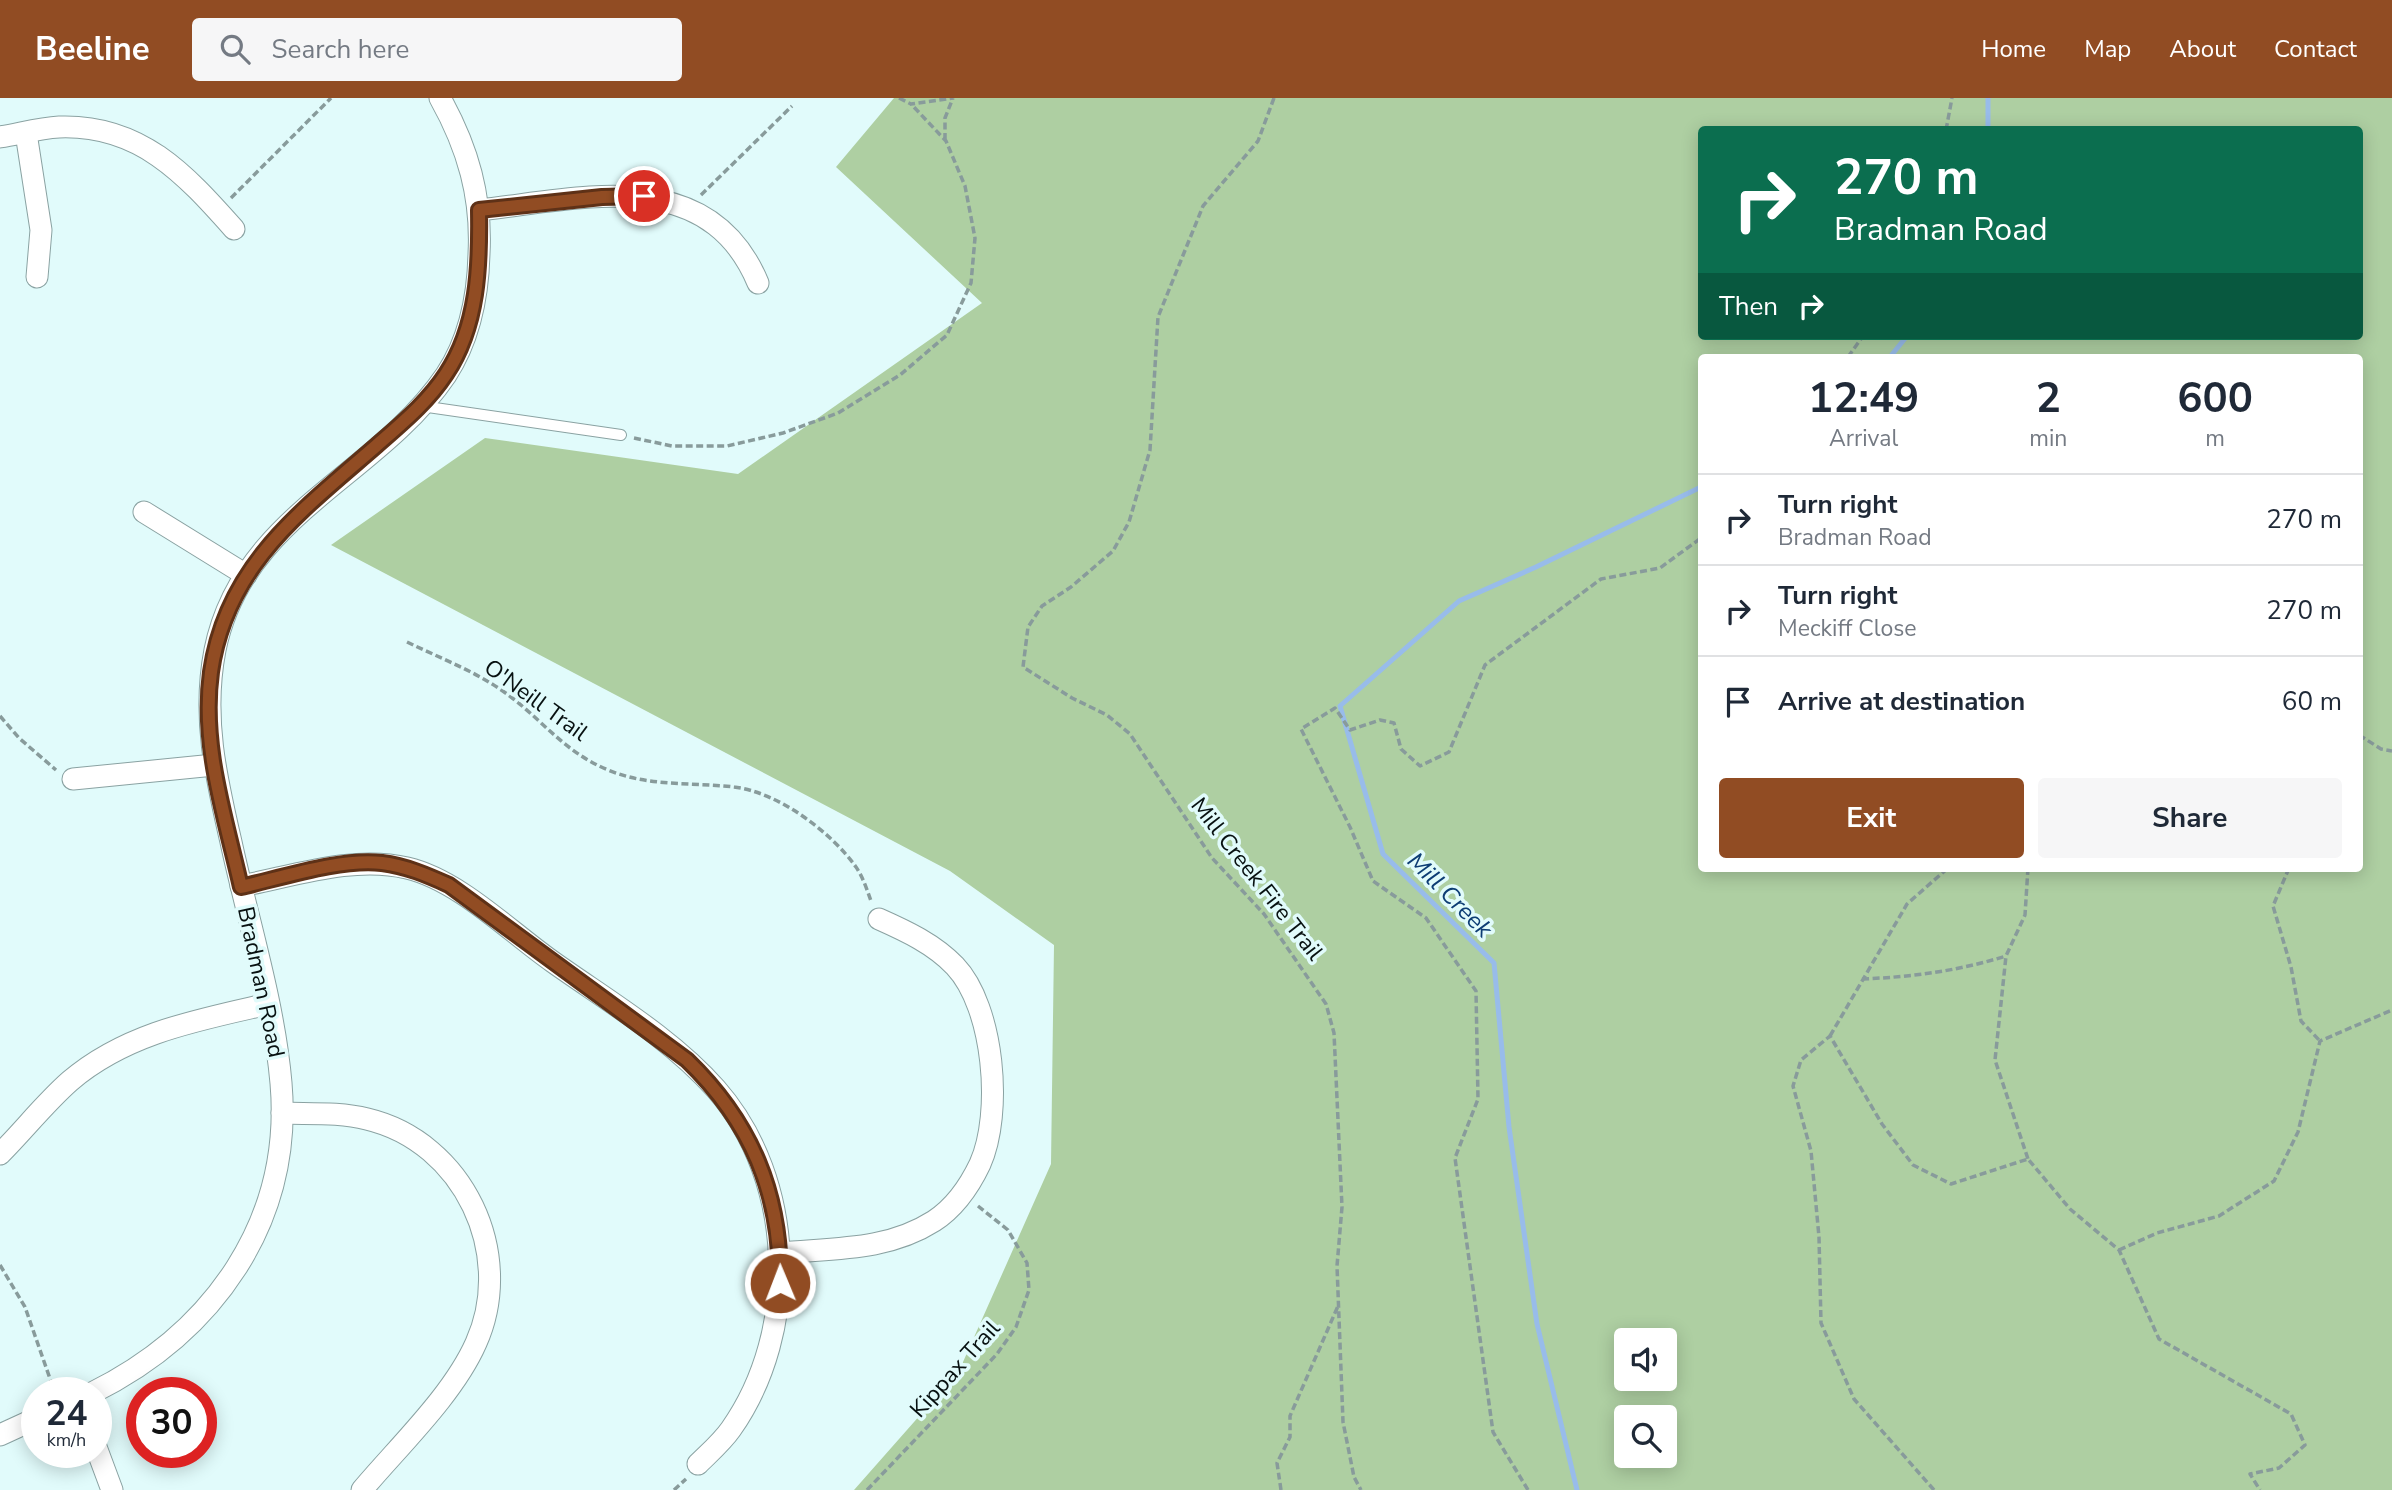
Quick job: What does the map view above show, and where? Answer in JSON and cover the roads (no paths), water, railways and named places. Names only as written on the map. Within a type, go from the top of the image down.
[{"type":"street","name":"Bradman Road","points":[[112,1381],[160,1353],[198,1319],[225,1287],[258,1229],[276,1168],[282,1113],[278,1056],[214,765],[209,722],[211,672],[224,620],[246,575],[286,525],[421,405],[447,373],[467,329],[479,276],[479,210],[467,150],[440,98]]},
{"type":"street","points":[[0,137],[58,127],[85,128],[112,134],[141,145],[180,170],[234,229]]},
{"type":"street","points":[[26,132],[40,230],[37,277]]},
{"type":"street","points":[[479,210],[624,196],[663,200],[689,209],[724,231],[739,247],[758,283]]},
{"type":"street","points":[[144,512],[246,575]]},
{"type":"street","points":[[73,779],[214,765]]},
{"type":"street","points":[[241,887],[339,866],[379,862],[410,868],[449,885],[639,1023],[687,1060],[716,1089],[761,1165],[780,1252],[775,1317],[755,1386],[730,1430],[698,1464]]},
{"type":"street","points":[[780,1252],[885,1244],[936,1219],[963,1194],[981,1163],[988,1136],[991,1065],[975,995],[956,967],[932,948],[879,919]]},
{"type":"street","points":[[0,1154],[61,1089],[112,1052],[163,1030],[268,1004]]},
{"type":"street","points":[[282,1113],[369,1119],[412,1138],[453,1175],[468,1196],[487,1243],[491,1266],[489,1293],[476,1343],[441,1395],[362,1490]]},
{"type":"street","points":[[0,1435],[21,1425]]},
{"type":"street","points":[[104,1468],[113,1490]]},
{"type":"lane","points":[[421,405],[621,435]]},
{"type":"waterway","name":"Mill Creek","points":[[1988,98],[1988,126]]},
{"type":"waterway","name":"Mill Creek","points":[[1892,354],[1904,340]]},
{"type":"waterway","name":"Mill Creek","points":[[1577,1490],[1537,1324],[1509,1127],[1494,963],[1383,854],[1340,706],[1459,601],[1698,488]]}]
